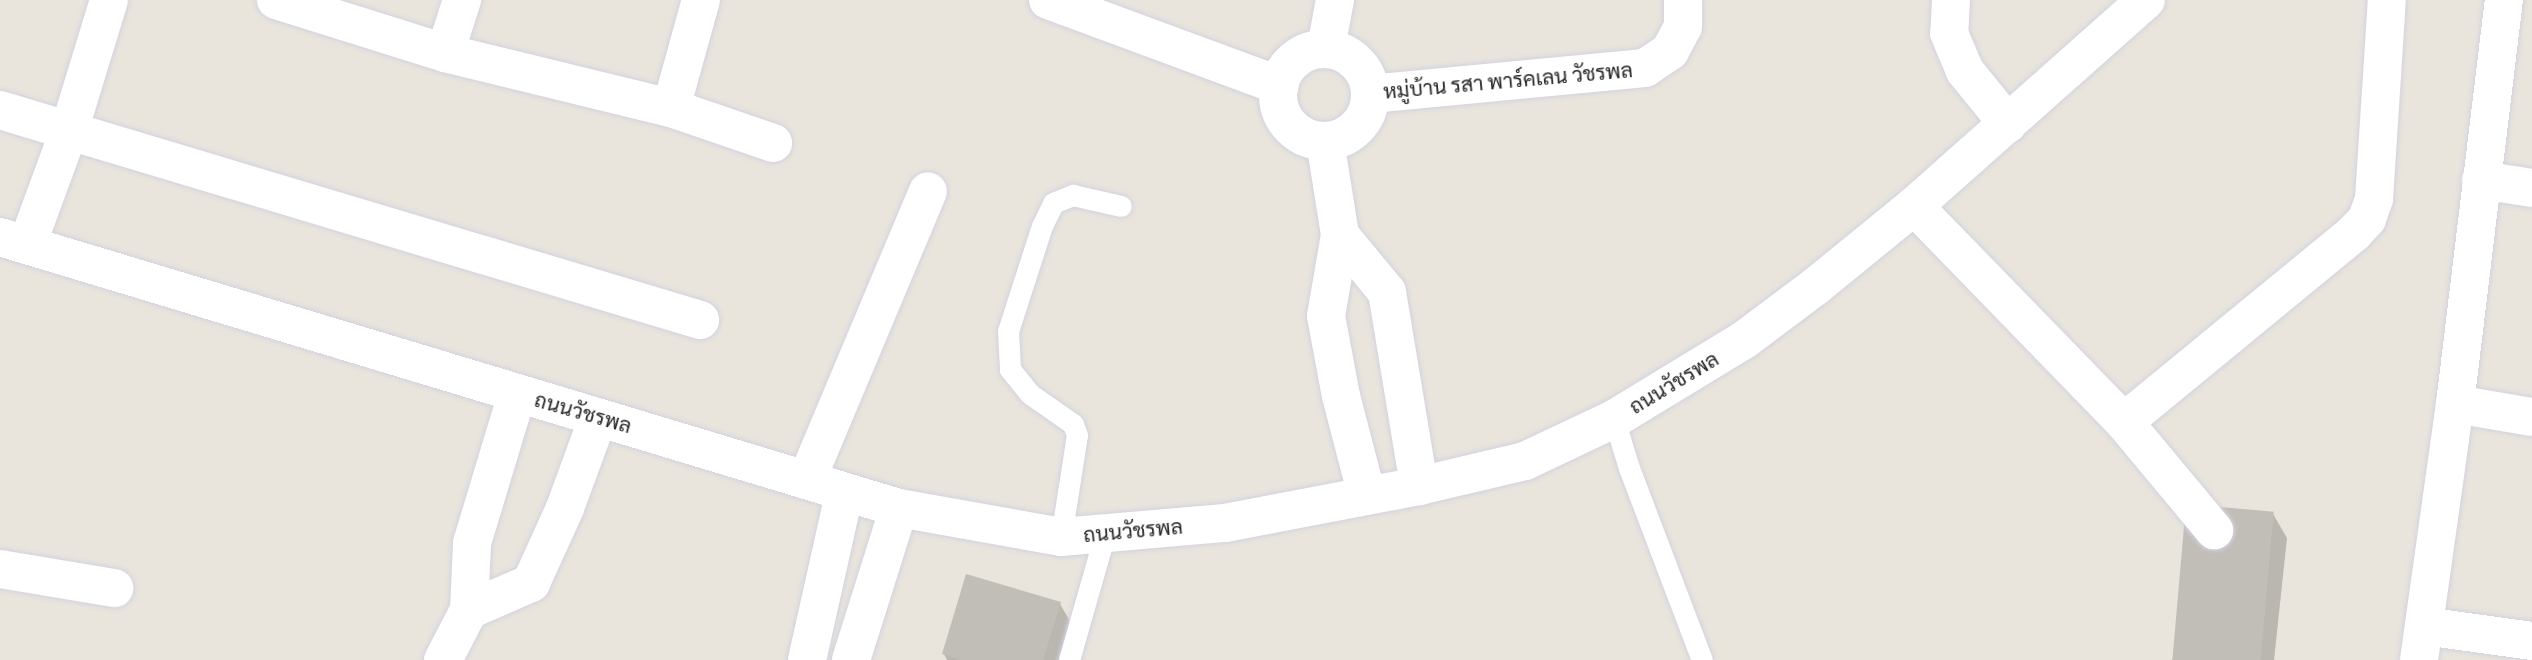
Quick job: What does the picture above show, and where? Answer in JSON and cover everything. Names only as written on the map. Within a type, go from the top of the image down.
[{"type":"street","points":[[14,241],[69,131],[109,0]]},
{"type":"street","points":[[276,0],[444,53],[671,108],[773,143]]},
{"type":"street","points":[[444,53],[462,0]]},
{"type":"street","points":[[671,108],[701,0]]},
{"type":"street","points":[[1048,0],[1280,86]]},
{"type":"street","points":[[1326,48],[1335,0]]},
{"type":"street","name":"หมู่บ้าน รสา พาร์คเลน วัชรพล","points":[[1370,94],[1644,68],[1670,51],[1683,27],[1683,0]]},
{"type":"street","points":[[1951,0],[1949,33],[1965,71],[2007,124]]},
{"type":"street","points":[[2124,422],[2354,233],[2367,219],[2374,199],[2387,0]]},
{"type":"street","points":[[2504,0],[2455,404],[2422,643],[2532,641]]},
{"type":"street","name":"ถนนวัชรพล","points":[[14,241],[807,479],[844,494],[899,508],[1060,537],[1226,523],[1419,486],[1525,461],[1614,419],[1744,340],[1914,206],[2144,1]]},
{"type":"street","points":[[1326,48],[1353,58],[1362,68],[1370,94],[1362,121],[1352,132],[1325,141],[1312,139],[1289,124],[1282,113],[1280,86],[1291,63],[1301,55],[1326,48]]},
{"type":"street","points":[[0,110],[700,320]]},
{"type":"street","points":[[1325,141],[1340,235],[1326,316],[1341,396],[1367,496]]},
{"type":"street","points":[[2481,180],[2532,188]]},
{"type":"street","points":[[807,479],[928,191]]},
{"type":"street","points":[[1914,206],[2124,422],[2214,530]]},
{"type":"street","points":[[1340,235],[1387,292],[1419,486]]},
{"type":"street","points":[[443,660],[469,610],[472,543],[517,394]]},
{"type":"street","points":[[2455,404],[2532,417]]},
{"type":"street","points":[[469,610],[531,583],[565,508],[598,418]]},
{"type":"street","points":[[807,660],[844,494]]},
{"type":"street","points":[[851,660],[899,508]]},
{"type":"street","points":[[0,569],[114,588]]},
{"type":"lane","points":[[1060,537],[1077,435],[1073,424],[1030,394],[1010,369],[1008,331],[1042,226],[1053,203],[1073,195],[1121,206]]},
{"type":"lane","points":[[1614,419],[1629,468],[1702,660]]},
{"type":"lane","points":[[1069,660],[1105,534]]},
{"type":"building","points":[[2186,504],[2274,512],[2261,660],[2172,660]]},
{"type":"building","points":[[966,574],[1061,602],[1043,660],[961,660],[942,654]]}]
